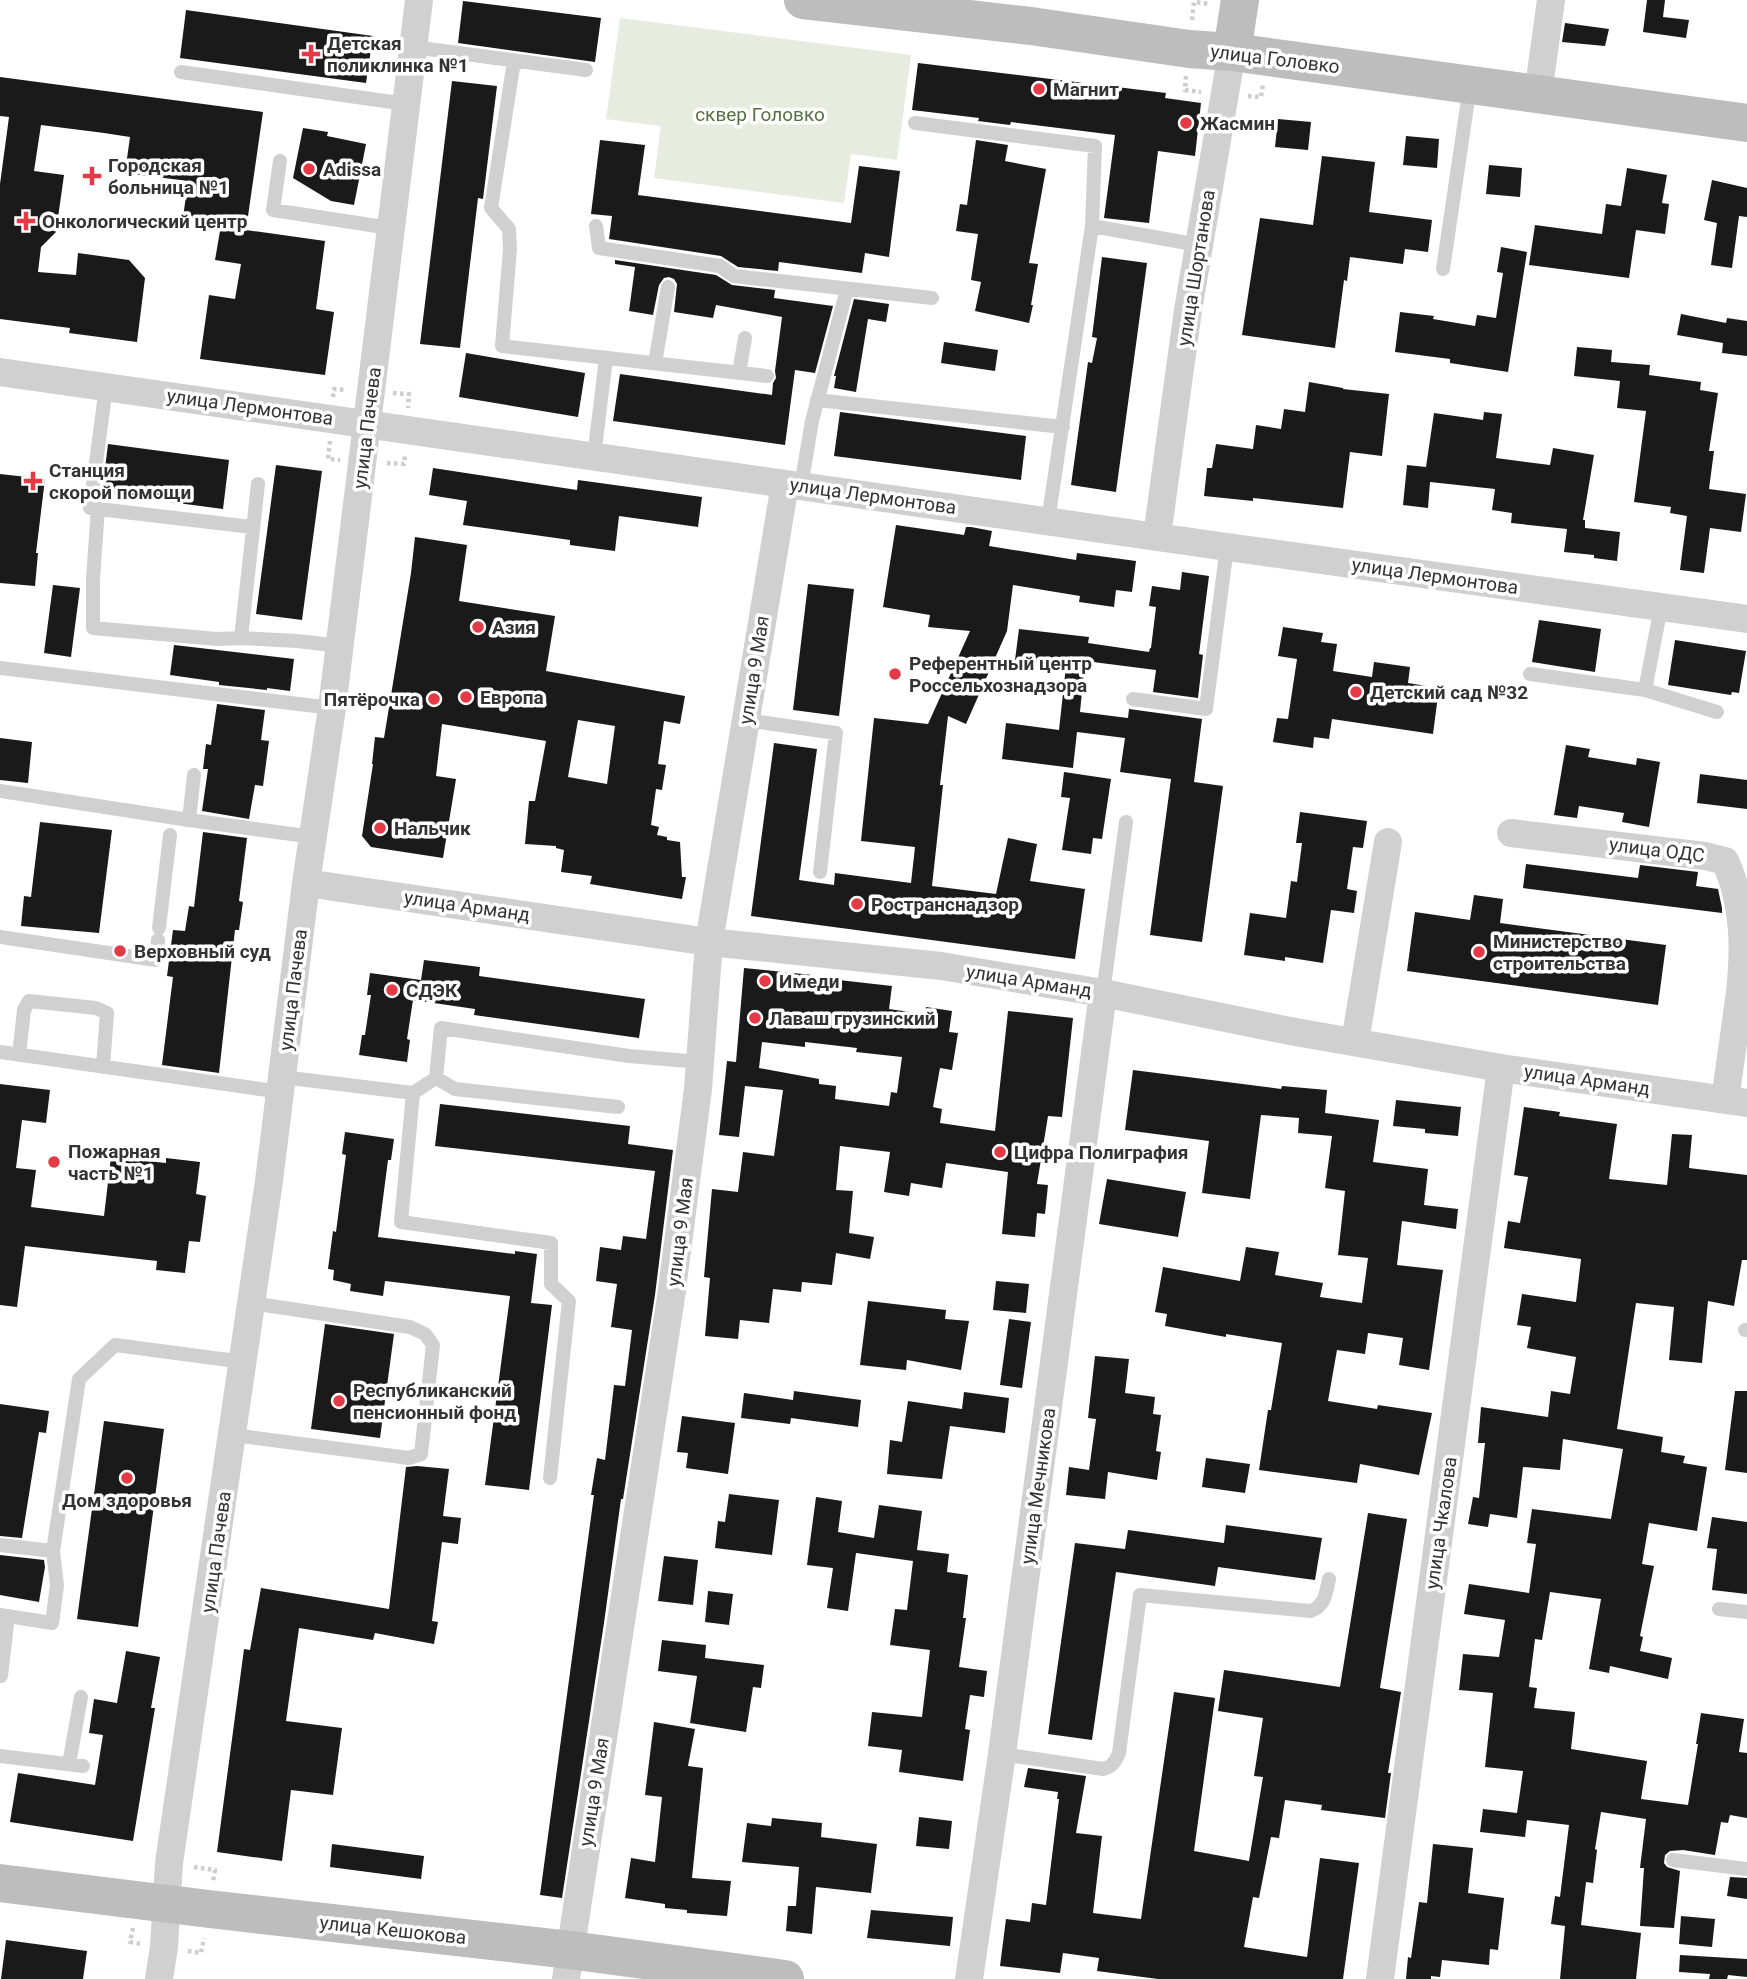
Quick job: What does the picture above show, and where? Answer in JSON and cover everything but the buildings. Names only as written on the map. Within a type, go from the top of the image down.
[{"type":"street","name":"улица Пачева","points":[[159,1979],[164,1947],[169,1863],[244,1362],[306,883],[332,709],[419,0]]},
{"type":"street","name":"улица Головко","points":[[803,0],[1031,26],[1189,49],[1232,52],[1747,123]]},
{"type":"street","points":[[1538,94],[1551,0]]},
{"type":"street","name":"улица Шортанова","points":[[1157,536],[1188,310],[1232,52],[1230,2]]},
{"type":"street","name":"улица Лермонтова","points":[[0,372],[1747,619]]},
{"type":"street","name":"улица 9 Мая","points":[[568,1964],[671,1297],[698,1089],[709,942],[746,720],[793,485]]},
{"type":"street","name":"улица ОДС","points":[[1511,833],[1719,858],[1725,861],[1745,901],[1745,958],[1736,1101]]},
{"type":"street","points":[[1355,1042],[1388,842]]},
{"type":"street","name":"улица Арманд","points":[[306,883],[709,942],[941,966],[1103,993],[1290,1031],[1502,1068],[1736,1101]]},
{"type":"street","name":"улица Мечникова","points":[[969,1979],[1002,1754],[1103,993]]},
{"type":"street","name":"улица Чкалова","points":[[1380,1979],[1502,1068]]},
{"type":"street","name":"улица Кешокова","points":[[0,1882],[166,1903],[568,1964],[785,1979]]},
{"type":"lane","points":[[413,47],[586,70]]},
{"type":"lane","points":[[514,61],[491,208],[509,229],[510,249],[502,346],[767,376]]},
{"type":"lane","points":[[181,72],[407,104]]},
{"type":"lane","points":[[1444,269],[1470,85]]},
{"type":"lane","points":[[915,123],[1096,146],[1092,226],[1048,521]]},
{"type":"lane","points":[[280,161],[273,210],[390,228]]},
{"type":"lane","points":[[596,226],[599,248],[720,266],[734,276],[932,298]]},
{"type":"lane","points":[[1092,226],[1199,245]]},
{"type":"lane","points":[[655,363],[668,286]]},
{"type":"lane","points":[[793,485],[847,289]]},
{"type":"lane","points":[[739,373],[744,338]]},
{"type":"lane","points":[[594,457],[606,358]]},
{"type":"lane","points":[[106,387],[90,508],[253,527]]},
{"type":"lane","points":[[817,400],[1063,427]]},
{"type":"lane","points":[[241,638],[258,484]]},
{"type":"lane","points":[[98,508],[93,628],[340,646]]},
{"type":"lane","points":[[1133,699],[1206,709],[1227,547]]},
{"type":"lane","points":[[1645,690],[1661,607]]},
{"type":"lane","points":[[0,668],[332,709]]},
{"type":"lane","points":[[1530,674],[1645,690],[1717,712]]},
{"type":"lane","points":[[746,720],[836,733],[820,872]]},
{"type":"lane","points":[[189,820],[194,775]]},
{"type":"lane","points":[[0,791],[313,837]]},
{"type":"lane","points":[[1103,993],[1126,822]]},
{"type":"lane","points":[[0,937],[156,960],[170,835]]},
{"type":"lane","points":[[19,1055],[24,1010],[29,1001],[96,1008],[107,1013],[103,1067]]},
{"type":"lane","points":[[436,1078],[442,1028],[629,1056],[700,1062]]},
{"type":"lane","points":[[0,1052],[103,1067],[281,1085],[413,1093],[436,1078]]},
{"type":"lane","points":[[436,1078],[455,1089],[618,1107]]},
{"type":"lane","points":[[413,1093],[401,1222],[551,1243],[551,1284],[569,1301],[550,1478]]},
{"type":"lane","points":[[233,1436],[410,1458],[421,1454],[433,1345],[425,1334],[410,1327],[252,1303]]},
{"type":"lane","points":[[1,1676],[4,1616],[52,1623],[57,1585],[53,1551],[79,1379],[115,1345],[244,1362]]},
{"type":"lane","points":[[0,1545],[53,1551]]},
{"type":"lane","points":[[1002,1754],[1103,1769],[1114,1763],[1119,1754],[1140,1595],[1311,1611],[1325,1600],[1329,1579]]},
{"type":"lane","points":[[1719,1609],[1747,1612]]},
{"type":"lane","points":[[0,1756],[76,1765],[81,1697]]},
{"type":"lane","points":[[1673,1860],[1747,1869]]},
{"type":"path","points":[[1192,24],[1194,2],[1230,2]]},
{"type":"path","points":[[1187,72],[1185,90],[1202,92]]},
{"type":"path","points":[[1244,96],[1261,97],[1263,83]]},
{"type":"path","points":[[332,398],[334,389],[347,390]]},
{"type":"path","points":[[389,393],[409,394],[408,416]]},
{"type":"path","points":[[330,435],[328,459],[345,460]]},
{"type":"path","points":[[381,462],[404,464],[405,447]]},
{"type":"path","points":[[190,1866],[215,1870],[211,1893]]},
{"type":"path","points":[[133,1924],[130,1942],[147,1944]]},
{"type":"path","points":[[180,1950],[201,1953],[205,1932]]},
{"type":"green space","name":"сквер Головко","points":[[620,18],[911,55],[897,160],[851,154],[844,203],[654,178],[661,126],[606,119]]},
{"type":"place","name":"Детская поликлинка №1","points":[[311,54]]},
{"type":"place","name":"Магнит","points":[[1039,89]]},
{"type":"place","name":"Жасмин","points":[[1186,123]]},
{"type":"place","name":"Adissa","points":[[309,169]]},
{"type":"place","name":"Городская больница №1","points":[[92,176]]},
{"type":"place","name":"Онкологический центр","points":[[26,221]]},
{"type":"place","name":"Станция скорой помощи","points":[[33,481]]},
{"type":"place","name":"Азия","points":[[478,627]]},
{"type":"place","name":"Референтный центр Россельхознадзора","points":[[895,674]]},
{"type":"place","name":"Детский сад №32","points":[[1356,692]]},
{"type":"place","name":"Европа","points":[[466,697]]},
{"type":"place","name":"Пятёрочка","points":[[434,699]]},
{"type":"place","name":"Нальчик","points":[[380,828]]},
{"type":"place","name":"Ространснадзор","points":[[857,904]]},
{"type":"place","name":"Верховный суд","points":[[120,951]]},
{"type":"place","name":"Министерство строительства","points":[[1479,952]]},
{"type":"place","name":"Имеди","points":[[765,981]]},
{"type":"place","name":"СДЭК","points":[[392,990]]},
{"type":"place","name":"Лаваш грузинский","points":[[755,1018]]},
{"type":"place","name":"Цифра Полиграфия","points":[[1000,1152]]},
{"type":"place","name":"Пожарная часть №1","points":[[54,1162]]},
{"type":"place","name":"Республиканский пенсионный фонд","points":[[339,1401]]},
{"type":"place","name":"Дом здоровья","points":[[127,1478]]}]
